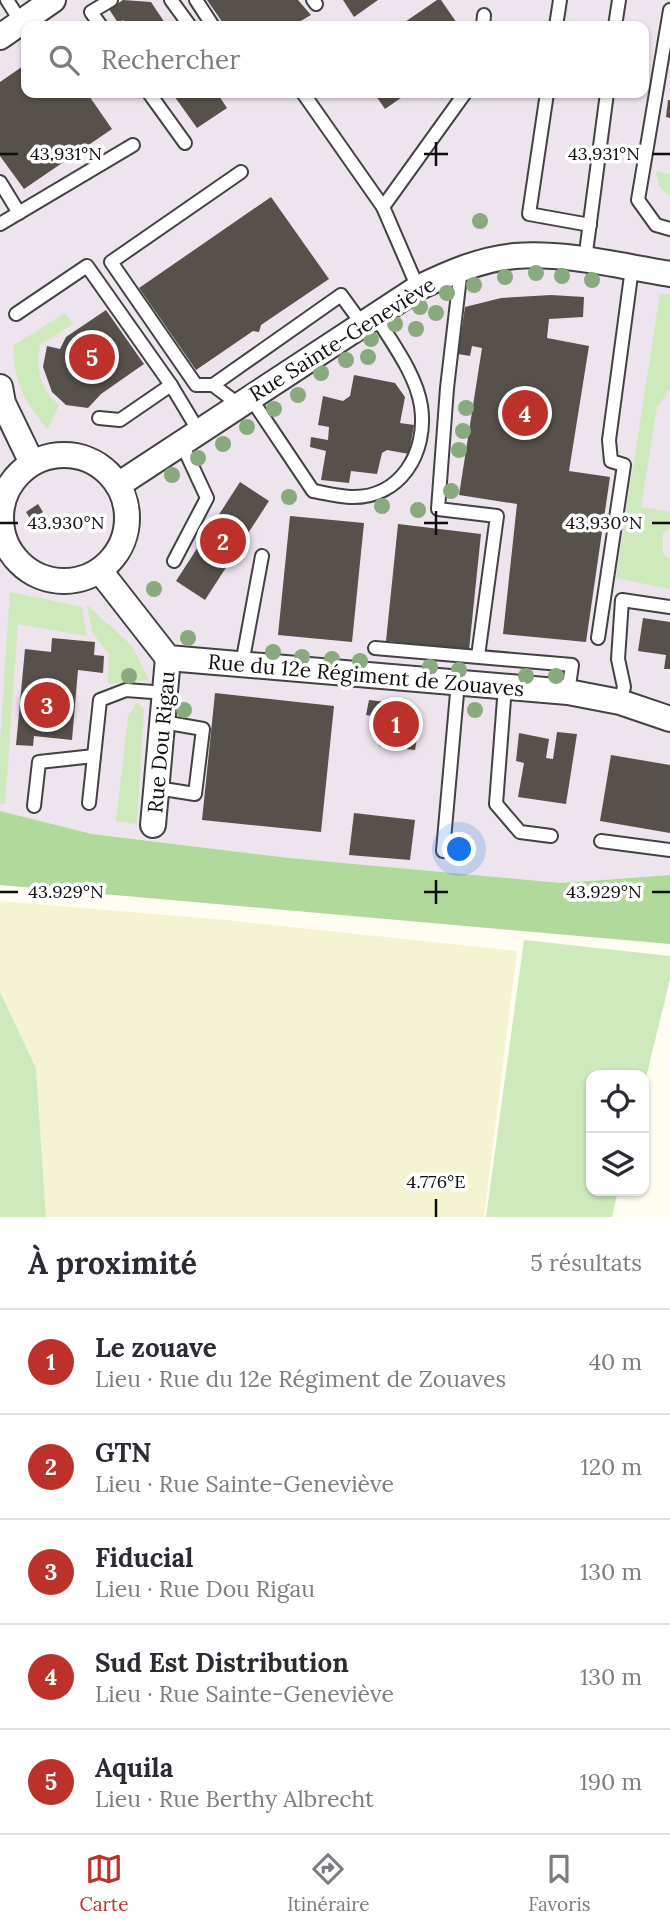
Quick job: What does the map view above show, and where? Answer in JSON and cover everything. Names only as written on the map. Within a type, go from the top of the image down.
[{"type":"street","points":[[24,21],[53,0]]},
{"type":"street","points":[[0,37],[21,23]]},
{"type":"street","name":"Rue Sainte-Geneviève","points":[[118,485],[418,288],[461,268],[515,256],[585,260],[670,274]]},
{"type":"street","points":[[0,387],[3,404],[32,463]]},
{"type":"street","points":[[70,455],[89,460],[106,470],[118,485],[126,503],[126,531],[114,557],[100,571],[82,579],[62,582],[43,578],[6,557],[0,514],[5,494],[16,477],[32,463],[50,456],[70,455]]},
{"type":"street","points":[[100,571],[168,658]]},
{"type":"street","name":"Rue du 12e Régiment de Zouaves","points":[[168,658],[568,692],[620,702],[670,719]]},
{"type":"street","name":"Rue Dou Rigau","points":[[153,825],[168,658]]},
{"type":"lane","points":[[8,0],[21,23]]},
{"type":"lane","points":[[97,21],[91,12],[111,0]]},
{"type":"lane","points":[[170,0],[186,21]]},
{"type":"lane","points":[[196,0],[210,21]]},
{"type":"lane","points":[[557,21],[560,0]]},
{"type":"lane","points":[[616,21],[619,0]]},
{"type":"lane","points":[[670,10],[638,200],[656,225],[670,229]]},
{"type":"lane","points":[[153,98],[185,143]]},
{"type":"lane","points":[[307,98],[383,207],[418,288]]},
{"type":"lane","points":[[383,207],[461,98]]},
{"type":"lane","points":[[546,98],[529,214],[590,225]]},
{"type":"lane","points":[[585,260],[606,98]]},
{"type":"lane","points":[[0,223],[133,145]]},
{"type":"lane","points":[[213,385],[341,295],[369,320],[412,378],[421,407],[418,455],[394,487],[352,497],[313,491],[244,401],[213,385],[197,385],[111,262],[241,172]]},
{"type":"lane","points":[[0,181],[19,213]]},
{"type":"lane","points":[[16,314],[87,266],[171,385],[190,436],[207,498],[173,561]]},
{"type":"lane","points":[[461,268],[447,388],[438,509],[497,516],[478,656]]},
{"type":"lane","points":[[598,638],[624,465],[611,461],[609,440],[632,268]]},
{"type":"lane","points":[[99,418],[120,421],[171,385]]},
{"type":"lane","points":[[242,664],[262,556]]},
{"type":"lane","points":[[620,702],[624,687],[618,659],[622,600],[670,607]]},
{"type":"lane","points":[[376,648],[572,665],[568,692]]},
{"type":"lane","points":[[443,850],[458,682]]},
{"type":"lane","points":[[505,686],[496,804],[520,832],[551,836]]},
{"type":"lane","points":[[89,803],[100,699],[126,690],[166,693]]},
{"type":"lane","points":[[157,788],[195,794],[203,729],[163,722]]},
{"type":"lane","points":[[34,806],[38,762],[94,756]]},
{"type":"lane","points":[[601,841],[670,850]]},
{"type":"shaded area","points":[[0,0],[670,0],[670,875],[561,883],[290,858],[92,834],[0,811]]},
{"type":"green space","points":[[656,171],[670,174],[670,196],[659,186]]},
{"type":"green space","points":[[660,293],[670,295],[670,389],[657,407],[641,507],[670,512],[670,528],[663,533],[663,553],[670,559],[670,589],[616,578]]},
{"type":"green space","points":[[65,313],[73,324],[40,345],[38,363],[43,385],[59,405],[48,429],[26,400],[18,382],[13,346]]},
{"type":"green space","points":[[10,592],[82,607],[87,636],[18,624],[5,804],[0,803],[0,740]]},
{"type":"green space","points":[[87,605],[132,646],[149,680],[108,684],[109,654],[92,632]]},
{"type":"green space","points":[[137,702],[144,709],[137,824],[116,821],[128,717]]},
{"type":"green space","points":[[0,811],[92,834],[290,858],[561,883],[670,875],[670,944],[0,885]]},
{"type":"green space","points":[[0,901],[226,920],[517,951],[484,1217],[46,1217],[36,1068],[0,992]]},
{"type":"green space","points":[[524,940],[670,956],[670,979],[648,1070],[586,1070],[586,1196],[617,1196],[612,1217],[486,1217]]},
{"type":"green space","points":[[0,992],[36,1068],[46,1217],[0,1217]]},
{"type":"building","points":[[123,0],[151,2],[164,21],[117,21],[109,9]]},
{"type":"building","points":[[207,0],[298,0],[311,15],[301,21],[222,21]]},
{"type":"building","points":[[343,0],[378,0],[354,17]]},
{"type":"building","points":[[441,0],[456,21],[406,21]]},
{"type":"building","points":[[21,67],[21,98],[90,98],[112,129],[24,189],[0,156],[0,82]]},
{"type":"building","points":[[176,98],[220,98],[227,108],[197,128]]},
{"type":"building","points":[[377,98],[401,98],[385,109]]},
{"type":"building","points":[[670,100],[670,118],[666,117]]},
{"type":"building","points":[[271,197],[329,279],[261,325],[259,332],[253,331],[196,370],[139,288]]},
{"type":"building","points":[[551,295],[584,297],[583,317],[549,319],[547,338],[589,346],[569,471],[610,477],[586,642],[503,634],[517,504],[459,495],[482,348],[472,346],[470,356],[458,354],[465,307],[501,298]]},
{"type":"building","points":[[106,310],[144,364],[101,394],[88,408],[66,405],[52,392],[43,367],[47,346],[60,349],[66,337]]},
{"type":"building","points":[[354,375],[395,383],[405,397],[400,423],[414,425],[409,454],[387,450],[382,453],[377,474],[351,471],[349,483],[321,480],[326,451],[310,447],[311,437],[328,440],[329,427],[318,425],[323,396],[343,401],[350,396]]},
{"type":"building","points":[[240,482],[269,501],[205,600],[176,581]]},
{"type":"building","points":[[38,504],[43,512],[31,520],[26,512]]},
{"type":"building","points":[[290,516],[364,523],[352,642],[278,635]]},
{"type":"building","points":[[398,524],[481,534],[469,650],[386,641]]},
{"type":"building","points":[[643,618],[670,622],[670,669],[664,669],[666,655],[638,651]]},
{"type":"building","points":[[52,638],[95,642],[94,655],[104,656],[103,673],[78,670],[72,740],[34,736],[33,746],[16,745],[25,649],[51,652]]},
{"type":"building","points":[[215,693],[334,706],[321,832],[202,820]]},
{"type":"building","points":[[369,700],[413,705],[409,731],[418,732],[415,750],[379,746],[383,718],[366,715]]},
{"type":"building","points":[[557,732],[577,734],[566,804],[518,797],[524,763],[516,761],[519,733],[549,739],[546,758],[553,759]]},
{"type":"building","points":[[611,755],[670,765],[670,833],[600,821]]},
{"type":"building","points":[[354,813],[415,820],[410,860],[349,855]]},
{"type":"place","name":"Aquila","points":[[92,357]]},
{"type":"place","name":"Sud Est Distribution","points":[[525,413]]},
{"type":"place","name":"GTN","points":[[223,541]]},
{"type":"place","name":"Fiducial","points":[[47,705]]},
{"type":"place","name":"Le zouave","points":[[396,724]]}]
